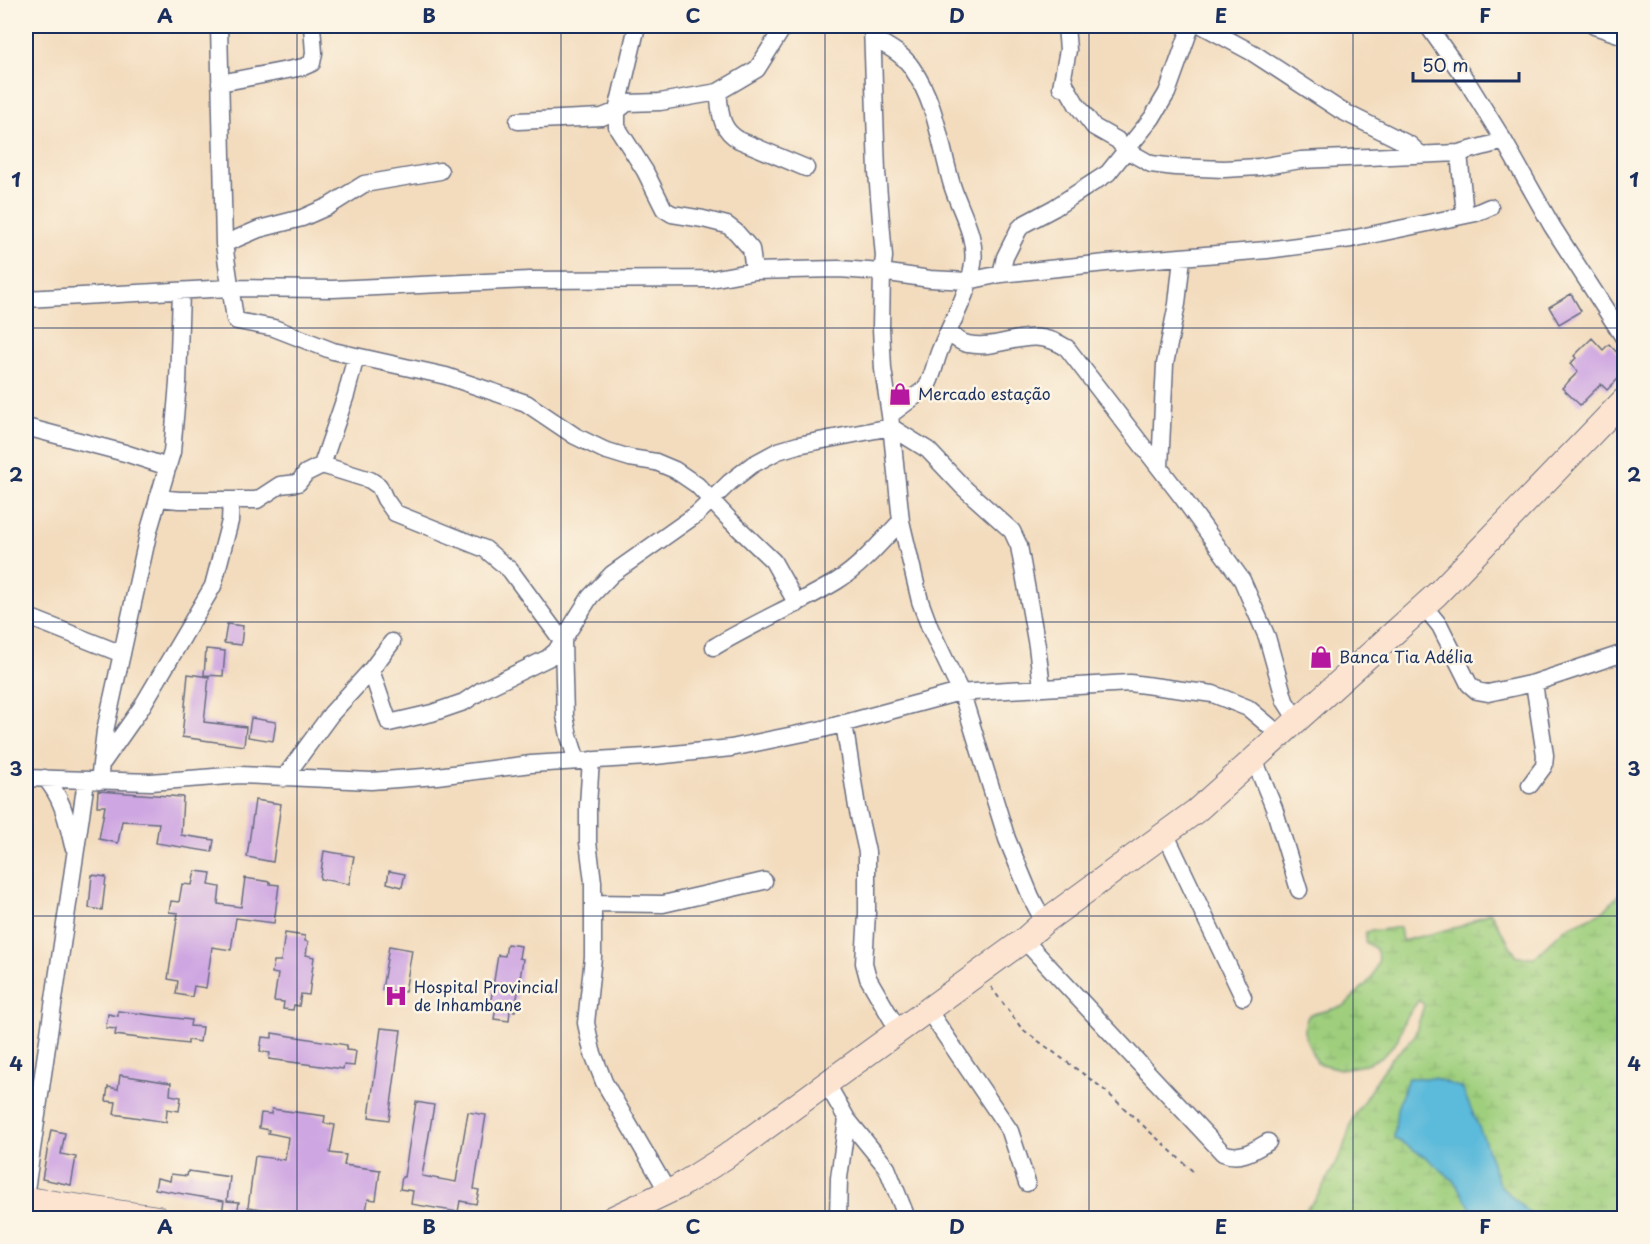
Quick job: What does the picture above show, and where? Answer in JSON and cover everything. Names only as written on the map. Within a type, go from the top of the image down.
[{"type":"main road","points":[[613,1218],[668,1192],[724,1158],[1024,940],[1044,922],[1196,811],[1423,605],[1624,400]]},
{"type":"main road","points":[[26,1199],[157,1218]]},
{"type":"street","points":[[219,26],[224,244],[234,315],[237,321],[274,328],[333,351],[446,376],[526,403],[575,436],[604,450],[630,458],[656,462],[675,470],[697,485],[773,561],[797,604]]},
{"type":"street","points":[[220,83],[303,67],[312,63],[314,53],[312,26]]},
{"type":"street","points":[[637,26],[617,111],[617,127],[645,171],[664,208],[672,214],[723,223],[736,231],[751,249],[754,271]]},
{"type":"street","points":[[518,121],[602,117],[627,104],[660,102],[718,92],[757,69],[783,26]]},
{"type":"street","points":[[1059,96],[1068,50],[1065,26]]},
{"type":"street","points":[[1001,274],[1005,257],[1024,224],[1054,208],[1108,173],[1152,118],[1167,93],[1191,26]]},
{"type":"street","points":[[1203,26],[1253,53],[1330,104],[1410,145],[1420,154]]},
{"type":"street","points":[[1428,26],[1468,83],[1552,226],[1624,338]]},
{"type":"street","points":[[1594,26],[1624,36]]},
{"type":"street","points":[[872,32],[877,172],[884,257],[881,328],[883,369],[901,520],[920,601],[960,693],[1007,839],[1044,922]]},
{"type":"street","points":[[371,670],[387,719],[391,724],[464,702],[482,690],[548,658],[562,642],[590,597],[612,574],[697,514],[730,482],[752,465],[778,451],[891,421],[926,388],[968,281],[973,263],[972,242],[952,184],[926,90],[906,60],[872,32]]},
{"type":"street","points":[[1063,76],[1077,105],[1094,128],[1117,140],[1126,150],[1151,164],[1224,169],[1259,167],[1300,160],[1459,153],[1504,141]]},
{"type":"street","points":[[718,92],[724,127],[729,134],[806,168]]},
{"type":"street","points":[[1459,153],[1465,215]]},
{"type":"street","points":[[224,244],[259,229],[302,218],[329,206],[364,184],[440,171]]},
{"type":"street","points":[[26,299],[230,288],[333,289],[530,280],[711,279],[754,271],[839,269],[968,281],[1001,274],[1267,250],[1351,239],[1465,215],[1490,207]]},
{"type":"street","points":[[1160,467],[1166,364],[1177,304],[1182,258]]},
{"type":"street","points":[[26,1190],[75,853],[95,776],[148,530],[172,452],[176,418],[180,292]]},
{"type":"street","points":[[948,332],[967,344],[987,345],[1019,338],[1047,338],[1067,348],[1160,467],[1242,580],[1267,637],[1286,701],[1288,728]]},
{"type":"street","points":[[158,498],[257,500],[280,485],[298,483],[306,474],[322,465],[346,395],[356,356]]},
{"type":"street","points":[[891,421],[928,450],[963,487],[1012,531],[1019,546],[1042,687]]},
{"type":"street","points":[[26,427],[126,453],[168,467]]},
{"type":"street","points":[[322,465],[370,480],[380,486],[385,499],[395,513],[455,536],[495,556],[510,570],[562,642],[565,716],[569,736],[584,760],[588,805],[593,957],[586,1023],[591,1051],[607,1089],[668,1192]]},
{"type":"street","points":[[95,776],[141,708],[213,586],[230,521],[231,500]]},
{"type":"street","points":[[714,647],[838,580],[901,520]]},
{"type":"street","points":[[1423,605],[1440,626],[1469,684],[1477,691],[1488,693],[1534,683],[1624,653]]},
{"type":"street","points":[[26,616],[122,654]]},
{"type":"street","points":[[284,778],[331,714],[371,670],[392,642]]},
{"type":"street","points":[[26,778],[95,776],[150,782],[240,775],[371,781],[397,779],[731,748],[844,723],[960,693],[1130,683],[1213,694],[1288,728]]},
{"type":"street","points":[[1530,785],[1544,766],[1545,756],[1534,683]]},
{"type":"street","points":[[844,723],[857,807],[867,852],[864,963],[868,978],[898,1030]]},
{"type":"street","points":[[1254,759],[1271,797],[1299,890]]},
{"type":"street","points":[[45,778],[55,789],[62,804],[75,853]]},
{"type":"street","points":[[1165,833],[1244,997]]},
{"type":"street","points":[[593,903],[663,904],[764,881]]},
{"type":"street","points":[[1024,940],[1223,1153],[1233,1157],[1252,1152],[1268,1142]]},
{"type":"street","points":[[928,1010],[1010,1131],[1027,1183]]},
{"type":"street","points":[[827,1084],[847,1119],[887,1168],[907,1218]]},
{"type":"street","points":[[838,1218],[839,1178],[847,1119]]},
{"type":"path","points":[[980,971],[1022,1029],[1101,1087],[1196,1174]]},
{"type":"green space","points":[[1619,894],[1624,894],[1624,1218],[1297,1218],[1315,1200],[1342,1152],[1353,1118],[1373,1086],[1391,1059],[1414,1037],[1424,1005],[1419,1000],[1405,1019],[1397,1041],[1381,1058],[1360,1066],[1340,1069],[1317,1063],[1305,1033],[1306,1021],[1309,1015],[1344,1006],[1371,979],[1379,959],[1376,949],[1365,942],[1366,932],[1400,927],[1402,941],[1462,926],[1490,912],[1517,957],[1535,957],[1564,929],[1604,911]]},
{"type":"water","points":[[1408,1078],[1434,1078],[1462,1088],[1484,1139],[1499,1184],[1531,1215],[1542,1218],[1475,1218],[1454,1181],[1426,1157],[1394,1138],[1397,1109]]},
{"type":"building","points":[[1571,294],[1581,311],[1559,324],[1549,307]]},
{"type":"building","points":[[1592,338],[1603,350],[1609,344],[1624,360],[1624,373],[1607,390],[1601,384],[1580,405],[1562,388],[1578,372],[1570,364],[1576,358],[1574,356]]},
{"type":"building","points":[[227,624],[243,626],[241,645],[224,643]]},
{"type":"building","points":[[206,649],[225,651],[223,676],[204,675]]},
{"type":"building","points":[[188,674],[209,677],[204,722],[246,727],[244,746],[182,737]]},
{"type":"building","points":[[251,718],[276,722],[273,741],[248,737]]},
{"type":"building","points":[[98,791],[183,797],[181,835],[214,840],[212,852],[156,843],[159,823],[122,821],[118,843],[99,839],[105,806],[97,806]]},
{"type":"building","points":[[255,800],[281,804],[273,862],[247,857]]},
{"type":"building","points":[[324,851],[354,856],[349,884],[320,879]]},
{"type":"building","points":[[195,871],[211,873],[209,885],[220,887],[218,904],[241,907],[245,878],[279,885],[274,923],[236,918],[231,950],[212,947],[206,988],[194,986],[192,997],[176,994],[178,981],[168,979],[178,913],[169,912],[171,901],[179,902],[182,884],[192,885]]},
{"type":"building","points":[[389,871],[405,874],[402,887],[387,883]]},
{"type":"building","points":[[92,875],[106,877],[102,910],[89,908]]},
{"type":"building","points":[[285,933],[305,936],[305,941],[308,942],[306,955],[314,957],[309,995],[301,994],[299,1006],[294,1005],[293,1010],[283,1009],[284,1002],[274,1001],[278,974],[272,973],[274,961],[281,961]]},
{"type":"building","points":[[507,944],[521,946],[519,958],[523,959],[515,1011],[510,1010],[509,1021],[494,1019],[496,1007],[490,1006],[498,955],[505,956]]},
{"type":"building","points":[[389,946],[412,950],[405,992],[382,990]]},
{"type":"building","points":[[118,1011],[191,1020],[190,1026],[202,1027],[200,1042],[188,1040],[188,1044],[115,1035],[116,1029],[106,1028],[108,1014],[118,1016]]},
{"type":"building","points":[[381,1028],[401,1030],[389,1120],[369,1117]]},
{"type":"building","points":[[272,1033],[347,1045],[346,1050],[356,1051],[354,1066],[344,1065],[343,1069],[269,1059],[270,1053],[260,1051],[262,1037],[272,1038]]},
{"type":"building","points":[[120,1075],[171,1083],[170,1095],[181,1097],[179,1111],[167,1109],[166,1122],[114,1114],[116,1102],[106,1101],[108,1087],[118,1089]]},
{"type":"building","points":[[416,1102],[434,1105],[422,1176],[456,1182],[468,1112],[486,1115],[474,1189],[479,1190],[476,1204],[460,1201],[458,1212],[411,1204],[413,1191],[400,1189]]},
{"type":"building","points":[[272,1109],[325,1116],[324,1123],[335,1125],[330,1153],[346,1155],[344,1165],[380,1170],[376,1200],[368,1199],[365,1218],[317,1218],[248,1207],[255,1156],[285,1160],[288,1137],[268,1133],[269,1130],[259,1128],[261,1113],[271,1114]]},
{"type":"building","points":[[51,1130],[65,1133],[61,1154],[76,1157],[71,1185],[42,1179]]},
{"type":"building","points":[[188,1171],[230,1177],[227,1201],[239,1202],[237,1214],[222,1212],[224,1201],[155,1189],[157,1178],[170,1181],[171,1174],[187,1176]]},
{"type":"place","name":"Mercado estação","points":[[900,394]]},
{"type":"place","name":"Banca Tia Adélia","points":[[1321,657]]},
{"type":"place","name":"Hospital Provincial de Inhambane","points":[[396,996]]}]
